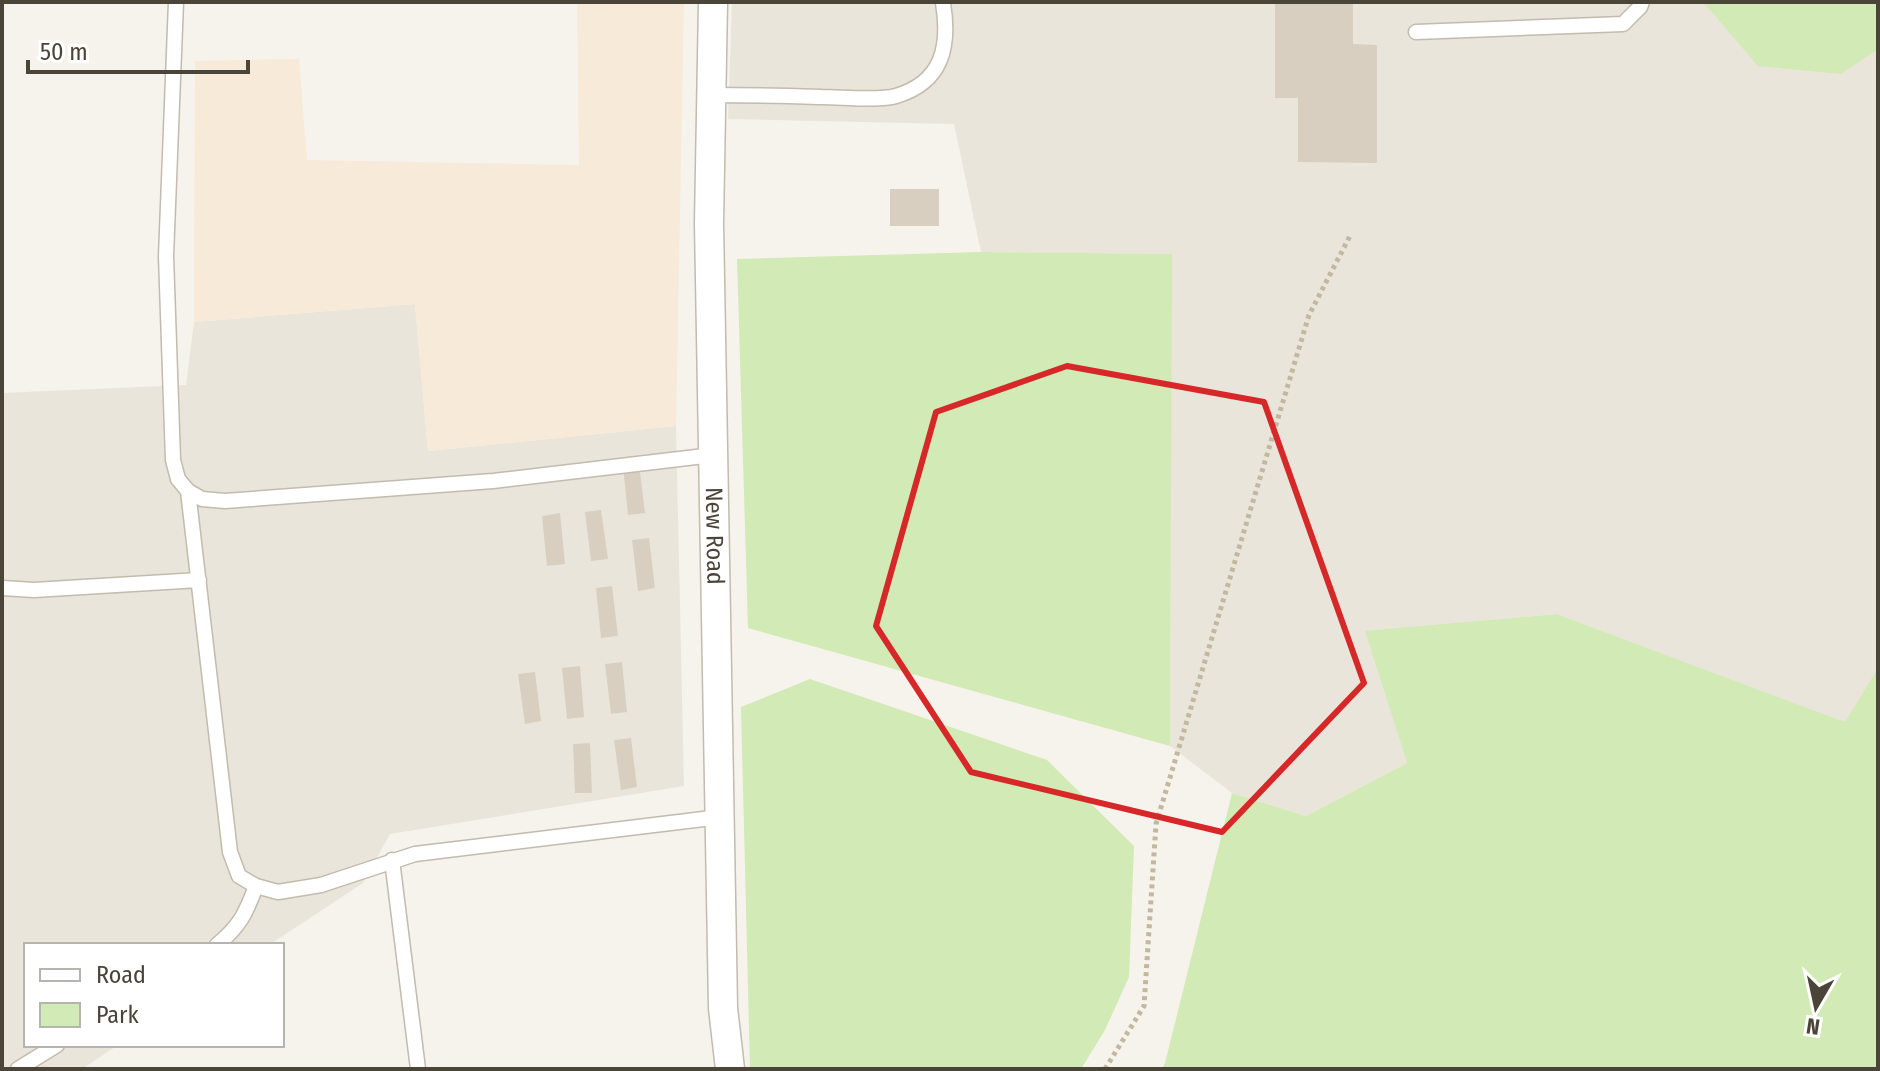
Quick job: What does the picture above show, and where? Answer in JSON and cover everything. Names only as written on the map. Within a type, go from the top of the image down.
[{"type":"street","name":"New Road","points":[[713,2],[709,223],[723,1008],[730,1069]]},
{"type":"lane","points":[[176,2],[166,256],[173,460],[178,479],[188,491],[202,499],[225,501],[280,498],[493,481],[713,455]]},
{"type":"lane","points":[[1416,32],[1623,24],[1642,2]]},
{"type":"lane","points":[[712,95],[895,96],[925,82],[935,72],[943,54],[946,22],[943,3]]},
{"type":"lane","points":[[188,491],[230,852],[239,876],[256,886],[278,892],[321,885],[415,854],[720,817]]},
{"type":"lane","points":[[2,588],[34,590],[199,580]]},
{"type":"lane","points":[[392,860],[418,1069]]},
{"type":"lane","points":[[219,943],[233,932],[256,886]]},
{"type":"lane","points":[[18,1069],[54,1047]]},
{"type":"path","points":[[1105,1069],[1144,1006],[1156,824],[1309,315],[1351,234]]},
{"type":"highlighted area","points":[[1067,366],[1264,402],[1364,683],[1222,832],[971,772],[876,626],[936,412]]},
{"type":"shaded area","points":[[577,2],[684,2],[676,426],[428,451],[415,304],[194,322],[195,61],[299,59],[307,160],[579,165]]},
{"type":"shaded area","points":[[732,2],[1878,2],[1878,668],[1846,723],[1557,614],[1366,632],[1407,763],[1306,816],[1232,793],[1170,746],[1171,254],[981,252],[954,124],[728,119]]},
{"type":"shaded area","points":[[415,304],[428,451],[676,426],[684,786],[390,834],[363,883],[272,943],[24,943],[24,1047],[115,1047],[82,1069],[2,1069],[2,393],[186,385],[194,322]]},
{"type":"green space","points":[[1703,2],[1878,2],[1878,49],[1841,74],[1758,66]]},
{"type":"green space","points":[[981,252],[1172,254],[1170,746],[748,628],[737,259]]},
{"type":"green space","points":[[1557,614],[1845,722],[1878,668],[1878,1069],[1162,1069],[1232,793],[1306,816],[1407,763],[1365,631]]},
{"type":"green space","points":[[810,679],[1047,760],[1134,846],[1129,977],[1105,1030],[1081,1069],[750,1069],[741,707]]},
{"type":"building","points":[[1275,2],[1353,2],[1353,44],[1377,45],[1377,163],[1298,162],[1298,98],[1275,98]]},
{"type":"building","points":[[890,189],[939,189],[939,226],[890,226]]},
{"type":"building","points":[[639,464],[645,513],[628,515],[623,466]]},
{"type":"building","points":[[601,510],[608,559],[591,561],[585,512]]},
{"type":"building","points":[[560,513],[565,564],[547,566],[542,516]]},
{"type":"building","points":[[649,538],[655,588],[638,591],[632,540]]},
{"type":"building","points":[[612,586],[618,636],[601,638],[596,588]]},
{"type":"building","points":[[622,662],[627,712],[611,714],[605,664]]},
{"type":"building","points":[[580,666],[584,717],[567,719],[562,668]]},
{"type":"building","points":[[535,672],[541,721],[525,724],[518,674]]},
{"type":"building","points":[[631,738],[637,787],[621,790],[614,740]]},
{"type":"building","points":[[590,743],[592,793],[575,793],[573,744]]}]
